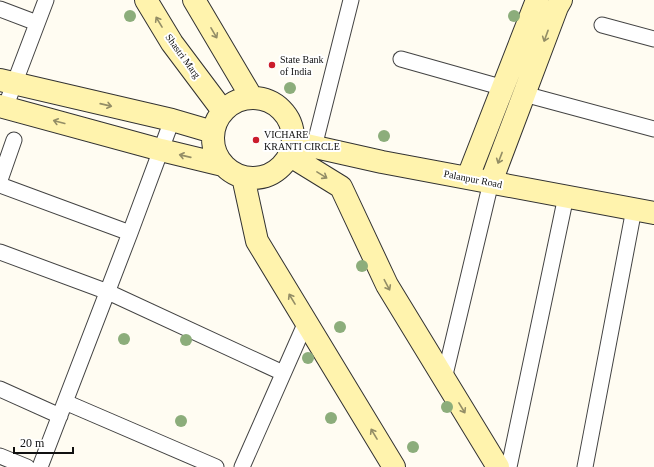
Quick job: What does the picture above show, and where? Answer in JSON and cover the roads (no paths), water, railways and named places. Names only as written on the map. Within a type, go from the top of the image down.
[{"type":"street","points":[[46,0],[37,23],[7,81],[2,107],[161,150],[223,164]]},
{"type":"street","name":"Shastri Marg","points":[[146,0],[172,43],[223,111]]},
{"type":"street","points":[[194,0],[252,98]]},
{"type":"street","points":[[314,146],[352,0]]},
{"type":"street","points":[[468,177],[504,88],[537,0]]},
{"type":"street","points":[[444,379],[491,182],[557,6],[561,0]]},
{"type":"street","points":[[0,10],[37,23]]},
{"type":"street","points":[[602,25],[654,39]]},
{"type":"street","points":[[401,59],[504,88]]},
{"type":"street","points":[[7,81],[172,120],[213,132]]},
{"type":"street","points":[[524,94],[654,129]]},
{"type":"street","points":[[252,98],[265,100],[277,106],[282,111],[292,128],[291,148],[283,164],[275,172],[254,178],[243,177],[232,172],[223,164],[216,155],[213,144],[213,132],[216,121],[223,111],[231,104],[252,98]]},
{"type":"street","points":[[40,467],[108,292],[172,120]]},
{"type":"street","points":[[0,180],[14,140]]},
{"type":"street","name":"Palanpur Road","points":[[291,148],[314,146],[382,162],[644,211]]},
{"type":"street","points":[[291,148],[341,187],[387,285],[498,467]]},
{"type":"street","points":[[243,177],[257,241],[394,467]]},
{"type":"street","points":[[0,185],[130,233]]},
{"type":"street","points":[[509,467],[566,196]]},
{"type":"street","points":[[585,467],[644,211]]},
{"type":"street","points":[[0,252],[108,292],[283,373]]},
{"type":"street","points":[[242,467],[306,322]]},
{"type":"street","points":[[0,389],[60,416]]},
{"type":"street","points":[[65,402],[216,467]]},
{"type":"street","points":[[0,456],[27,467]]},
{"type":"place","name":"State Bank of India","points":[[272,65]]},
{"type":"place","name":"VICHARE KRANTI CIRCLE","points":[[256,140]]}]
